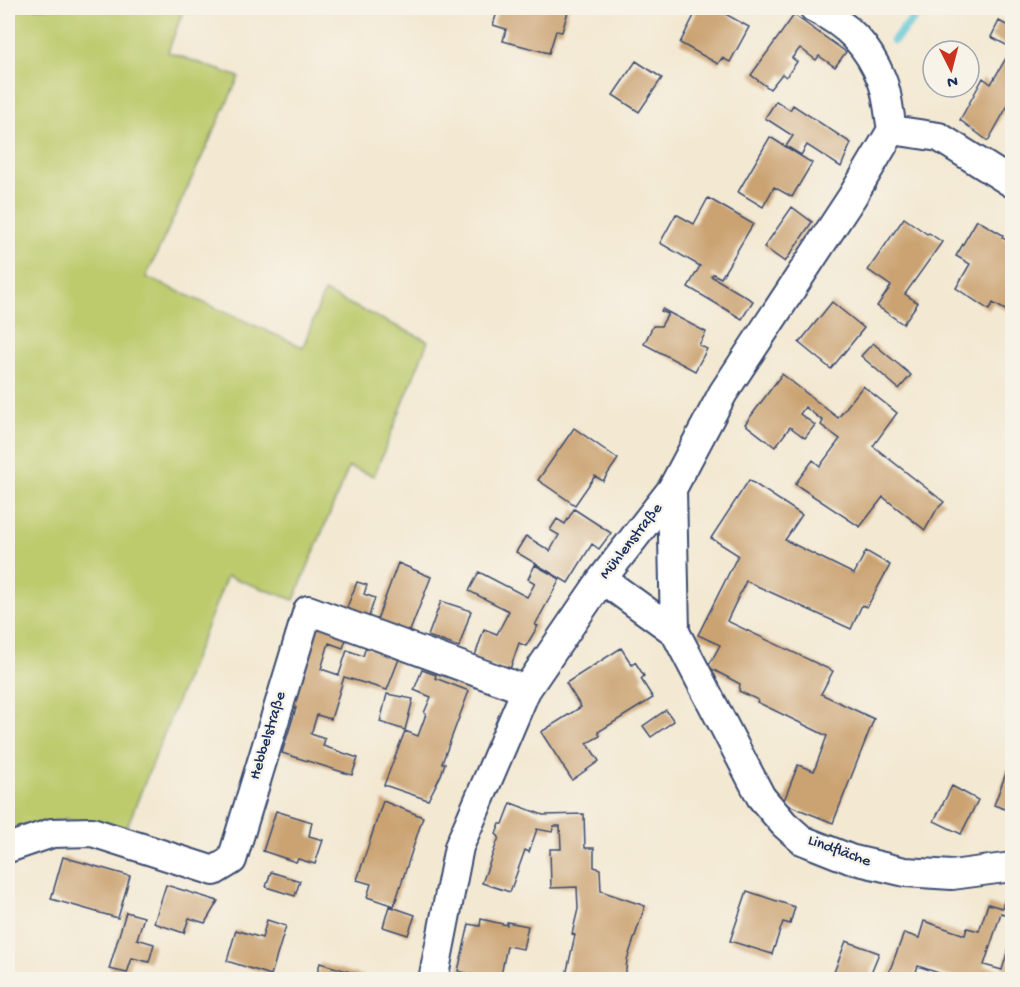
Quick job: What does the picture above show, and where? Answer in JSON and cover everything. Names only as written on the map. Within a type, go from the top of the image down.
[{"type":"street","points":[[831,11],[862,42],[883,82],[892,130],[939,137],[1010,176]]},
{"type":"street","name":"Mühlenstraße","points":[[433,980],[459,847],[526,690],[603,579],[672,489],[723,393],[852,197],[892,130]]},
{"type":"street","name":"Lindfläche","points":[[672,489],[675,632]]},
{"type":"street","name":"Lindfläche","points":[[603,579],[675,632],[761,797],[784,824],[802,840],[850,859],[905,873],[952,875],[1012,867]]},
{"type":"street","name":"Hebbelstraße","points":[[8,848],[52,833],[92,832],[214,871],[232,860],[308,610],[526,690]]},
{"type":"green space","points":[[8,8],[184,8],[168,52],[239,77],[146,277],[303,347],[324,292],[428,341],[374,476],[349,467],[294,600],[227,576],[125,832],[65,819],[8,832]]},
{"type":"building","points":[[512,8],[569,8],[562,32],[556,31],[549,53],[503,41],[506,29],[493,25],[498,9],[511,12]]},
{"type":"building","points":[[698,8],[722,8],[720,11],[749,27],[730,62],[722,58],[718,64],[680,43]]},
{"type":"building","points":[[794,15],[846,52],[835,67],[819,56],[816,60],[800,48],[792,58],[797,62],[786,77],[782,74],[770,89],[751,75]]},
{"type":"building","points":[[999,21],[1012,28],[1012,48],[991,37]]},
{"type":"building","points":[[1012,48],[1012,98],[988,141],[960,120],[972,99],[981,99],[983,78],[991,84]]},
{"type":"building","points":[[636,61],[662,78],[639,112],[613,95]]},
{"type":"building","points":[[776,101],[790,110],[793,105],[851,143],[841,167],[807,145],[801,155],[786,146],[793,136],[765,118]]},
{"type":"building","points":[[770,137],[812,163],[792,197],[774,187],[763,207],[738,192]]},
{"type":"building","points":[[708,198],[753,224],[721,278],[713,274],[711,276],[753,301],[742,319],[688,287],[700,266],[660,243],[676,214],[694,224]]},
{"type":"building","points":[[792,207],[812,222],[785,262],[764,247]]},
{"type":"building","points":[[904,218],[942,242],[905,294],[918,303],[903,324],[877,306],[891,286],[868,270]]},
{"type":"building","points":[[977,220],[1003,235],[1002,237],[1006,240],[1009,233],[1012,235],[1012,301],[1007,311],[993,303],[989,310],[956,288],[970,264],[956,256]]},
{"type":"building","points":[[832,302],[864,328],[831,369],[799,343]]},
{"type":"building","points":[[662,309],[706,332],[699,345],[707,349],[695,371],[644,344],[653,326],[661,326],[668,314],[661,311]]},
{"type":"building","points":[[873,343],[911,375],[899,389],[861,356]]},
{"type":"building","points":[[782,374],[838,418],[863,386],[897,413],[873,446],[944,502],[937,509],[925,530],[883,497],[860,527],[795,484],[813,460],[820,466],[840,439],[821,425],[823,421],[805,407],[800,414],[815,425],[805,438],[790,427],[775,447],[745,424]]},
{"type":"building","points":[[574,428],[618,459],[603,481],[595,476],[575,505],[538,480]]},
{"type":"building","points":[[749,480],[802,515],[785,540],[854,574],[866,551],[890,565],[867,607],[862,605],[851,629],[746,581],[727,621],[833,671],[821,694],[874,719],[833,823],[783,803],[798,765],[814,771],[827,736],[757,702],[758,700],[739,691],[740,684],[708,667],[720,645],[698,635],[738,555],[711,538]]},
{"type":"building","points":[[574,509],[611,533],[599,549],[592,544],[568,583],[516,552],[526,536],[550,551],[559,535],[550,530],[557,519],[565,524]]},
{"type":"building","points":[[398,563],[431,577],[408,636],[375,625]]},
{"type":"building","points":[[535,565],[560,579],[526,646],[519,643],[509,672],[474,659],[484,629],[497,634],[509,611],[469,591],[479,572],[527,597],[535,583],[528,579]]},
{"type":"building","points":[[357,582],[367,585],[364,594],[375,598],[367,622],[344,615]]},
{"type":"building","points":[[441,601],[471,611],[459,647],[428,636]]},
{"type":"building","points":[[315,621],[348,634],[343,648],[329,643],[321,669],[339,675],[347,650],[363,656],[366,647],[399,659],[387,690],[344,677],[331,719],[317,715],[311,734],[325,739],[323,746],[358,758],[352,775],[282,753],[296,708],[292,707]]},
{"type":"building","points":[[621,648],[632,665],[635,662],[644,676],[641,679],[653,698],[598,732],[600,736],[587,743],[599,761],[572,780],[541,732],[581,707],[566,683]]},
{"type":"building","points":[[422,670],[436,675],[435,678],[469,691],[442,763],[445,763],[441,775],[428,800],[384,785],[405,731],[418,736],[426,714],[424,713],[431,697],[414,690]]},
{"type":"building","points":[[387,694],[413,699],[405,730],[380,722]]},
{"type":"building","points":[[666,710],[674,721],[651,737],[643,726]]},
{"type":"building","points":[[1008,768],[1012,769],[1012,812],[994,805]]},
{"type":"building","points":[[952,786],[978,800],[961,834],[934,821]]},
{"type":"building","points":[[383,801],[423,817],[394,906],[367,897],[371,884],[357,880]]},
{"type":"building","points":[[511,803],[543,815],[584,814],[585,848],[594,848],[594,867],[600,869],[601,891],[645,906],[627,960],[625,980],[565,980],[578,909],[577,887],[551,888],[550,849],[561,849],[560,826],[554,826],[552,832],[537,829],[529,852],[525,850],[510,892],[482,883],[499,837],[496,834],[500,824],[503,824]]},
{"type":"building","points":[[276,811],[312,822],[309,836],[323,840],[315,864],[298,859],[296,862],[263,851]]},
{"type":"building","points":[[63,857],[130,876],[118,918],[51,899]]},
{"type":"building","points":[[271,872],[300,881],[295,896],[266,887]]},
{"type":"building","points":[[1012,878],[1012,916],[1001,913],[984,965],[1002,970],[1012,936],[1012,980],[959,980],[918,966],[913,980],[886,980],[904,933],[919,938],[924,921],[965,935],[967,928],[979,931],[988,904],[1002,908]]},
{"type":"building","points":[[166,885],[218,901],[205,923],[189,918],[184,933],[154,923]]},
{"type":"building","points":[[747,891],[795,907],[790,924],[783,922],[772,954],[730,941]]},
{"type":"building","points":[[389,906],[415,915],[408,935],[383,927]]},
{"type":"building","points":[[126,912],[144,917],[137,939],[154,944],[149,962],[132,958],[127,973],[109,969]]},
{"type":"building","points":[[481,919],[507,925],[507,922],[528,926],[523,949],[507,946],[500,980],[486,980],[486,978],[458,971],[469,924],[480,926]]},
{"type":"building","points":[[267,920],[286,926],[271,975],[227,961],[236,930],[262,938]]},
{"type":"building","points":[[846,941],[879,953],[868,980],[831,980]]},
{"type":"building","points":[[320,963],[374,979],[374,980],[315,980]]},
{"type":"waterway","points":[[894,40],[923,8]]},
{"type":"tram line","points":[[8,975],[23,980]]}]
